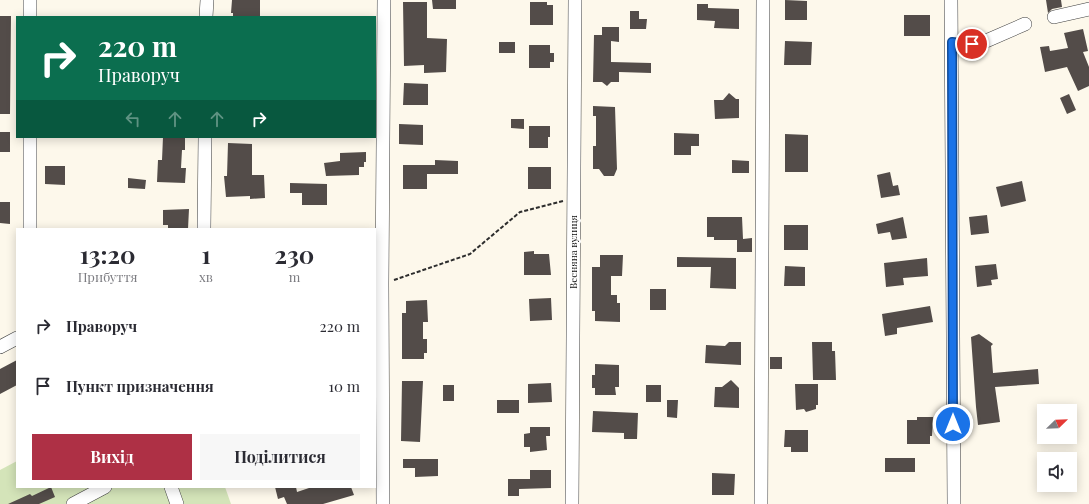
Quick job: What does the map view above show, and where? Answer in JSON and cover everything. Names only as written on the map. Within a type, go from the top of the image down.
[{"type":"street","points":[[30,0],[30,16]]},
{"type":"street","points":[[206,16],[207,0]]},
{"type":"street","points":[[383,504],[379,285],[384,0]]},
{"type":"street","name":"Весняна вулиця","points":[[572,504],[575,0]]},
{"type":"street","points":[[761,504],[763,0]]},
{"type":"street","points":[[951,0],[954,504]]},
{"type":"street","points":[[1054,17],[1089,9]]},
{"type":"street","points":[[952,42],[972,44],[986,41],[1025,24]]},
{"type":"street","points":[[30,138],[30,228]]},
{"type":"street","points":[[204,228],[205,138]]},
{"type":"street","points":[[0,347],[16,339]]},
{"type":"street","points":[[72,504],[103,488]]},
{"type":"street","points":[[171,488],[177,504]]},
{"type":"path","points":[[379,285],[470,254],[520,212],[574,198]]},
{"type":"green space","points":[[16,462],[16,488],[225,488],[231,504],[0,504],[0,470]]},
{"type":"building","points":[[232,0],[260,0],[260,16],[233,16],[233,13],[231,13]]},
{"type":"building","points":[[432,0],[456,0],[456,9],[433,9]]},
{"type":"building","points":[[785,0],[807,1],[807,20],[785,20]]},
{"type":"building","points":[[1046,0],[1061,0],[1062,7],[1052,9],[1048,13]]},
{"type":"building","points":[[403,2],[427,2],[427,38],[447,39],[446,72],[424,73],[424,65],[404,66]]},
{"type":"building","points":[[530,2],[547,2],[547,5],[553,5],[553,25],[530,25]]},
{"type":"building","points":[[697,4],[708,4],[708,8],[739,9],[739,29],[714,28],[715,21],[697,20]]},
{"type":"building","points":[[630,11],[639,11],[639,19],[647,19],[646,29],[630,29]]},
{"type":"building","points":[[904,15],[930,15],[930,36],[904,36]]},
{"type":"building","points":[[0,16],[11,16],[10,114],[0,114]]},
{"type":"building","points":[[602,27],[619,27],[619,42],[611,41],[611,62],[651,63],[651,73],[619,72],[619,82],[611,82],[607,86],[602,82],[593,82],[594,35],[602,35]]},
{"type":"building","points":[[1083,29],[1088,51],[1083,52],[1089,67],[1089,86],[1078,91],[1067,67],[1045,72],[1040,47],[1049,46],[1050,51],[1068,48],[1064,33]]},
{"type":"building","points":[[785,41],[812,42],[811,65],[784,65]]},
{"type":"building","points":[[499,42],[515,42],[515,53],[499,53]]},
{"type":"building","points":[[529,45],[550,45],[550,53],[554,53],[554,62],[550,62],[550,68],[529,68]]},
{"type":"building","points":[[404,83],[428,84],[428,105],[403,105]]},
{"type":"building","points":[[729,93],[736,99],[739,99],[739,118],[715,119],[714,100],[723,100]]},
{"type":"building","points":[[1069,94],[1076,110],[1067,114],[1060,98]]},
{"type":"building","points":[[593,106],[615,107],[617,169],[614,176],[604,176],[599,169],[593,169],[593,146],[596,146],[596,116],[593,116]]},
{"type":"building","points":[[511,119],[524,119],[524,129],[511,128]]},
{"type":"building","points":[[399,124],[423,125],[423,145],[399,144]]},
{"type":"building","points":[[529,126],[550,126],[548,148],[529,148]]},
{"type":"building","points":[[0,132],[10,132],[10,152],[0,152]]},
{"type":"building","points":[[674,133],[699,134],[699,146],[691,146],[691,155],[674,155]]},
{"type":"building","points":[[785,134],[808,135],[808,172],[785,172]]},
{"type":"building","points":[[163,138],[185,138],[185,150],[182,150],[181,168],[186,168],[185,183],[157,182],[158,160],[162,160]]},
{"type":"building","points":[[228,143],[252,144],[252,175],[264,175],[265,198],[250,199],[250,196],[226,197],[224,176],[227,176]]},
{"type":"building","points":[[366,152],[366,162],[364,162],[364,167],[359,167],[359,175],[326,176],[324,163],[340,161],[340,153]]},
{"type":"building","points":[[435,160],[458,161],[458,174],[427,174],[427,189],[403,189],[403,165],[435,165]]},
{"type":"building","points":[[732,160],[749,161],[749,173],[732,173]]},
{"type":"building","points":[[45,166],[65,166],[65,185],[45,184]]},
{"type":"building","points":[[528,167],[551,167],[551,189],[528,189]]},
{"type":"building","points":[[890,172],[893,186],[898,185],[900,195],[881,198],[877,175]]},
{"type":"building","points":[[128,178],[146,180],[145,189],[128,188]]},
{"type":"building","points":[[1022,181],[1026,201],[1001,207],[996,187]]},
{"type":"building","points":[[290,183],[327,184],[327,205],[302,205],[302,193],[290,193]]},
{"type":"building","points":[[0,202],[10,202],[10,224],[0,223]]},
{"type":"building","points":[[189,209],[188,228],[168,228],[168,225],[163,225],[163,210]]},
{"type":"building","points":[[987,215],[989,233],[971,235],[969,217]]},
{"type":"building","points":[[707,217],[742,217],[743,239],[752,238],[752,252],[737,252],[737,240],[714,240],[714,237],[707,237]]},
{"type":"building","points":[[903,217],[907,238],[892,240],[890,232],[878,234],[876,224]]},
{"type":"building","points":[[784,225],[808,225],[808,250],[784,250]]},
{"type":"building","points":[[534,251],[534,254],[549,254],[551,275],[524,275],[524,252]]},
{"type":"building","points":[[600,255],[623,255],[622,276],[611,276],[611,295],[617,295],[617,303],[620,303],[620,322],[595,321],[595,311],[592,311],[592,267],[600,267]]},
{"type":"building","points":[[677,257],[736,258],[736,289],[710,288],[711,267],[677,267]]},
{"type":"building","points":[[927,258],[928,276],[903,278],[904,285],[886,287],[884,263]]},
{"type":"building","points":[[996,264],[998,279],[991,280],[992,285],[977,287],[975,266]]},
{"type":"building","points":[[785,266],[805,267],[805,286],[784,286]]},
{"type":"building","points":[[650,289],[666,289],[666,310],[650,310]]},
{"type":"building","points":[[551,298],[552,320],[530,321],[529,299]]},
{"type":"building","points":[[427,300],[428,322],[423,322],[423,339],[427,339],[427,353],[424,353],[424,359],[402,359],[402,313],[406,313],[406,301]]},
{"type":"building","points":[[930,306],[933,322],[897,328],[897,334],[885,336],[882,314]]},
{"type":"building","points":[[979,334],[993,344],[991,346],[993,373],[1038,369],[1039,384],[995,387],[1000,422],[978,425],[971,337]]},
{"type":"building","points":[[729,342],[741,342],[741,365],[705,363],[706,345],[725,346]]},
{"type":"building","points":[[812,342],[832,342],[832,351],[835,351],[836,380],[813,380]]},
{"type":"building","points":[[770,357],[782,357],[782,369],[770,369]]},
{"type":"building","points":[[16,361],[16,386],[0,394],[0,369]]},
{"type":"building","points":[[595,364],[619,365],[619,387],[615,387],[616,395],[595,395],[595,388],[592,388],[592,375],[595,375]]},
{"type":"building","points":[[731,380],[739,388],[739,408],[714,407],[715,387],[722,387]]},
{"type":"building","points":[[402,381],[423,381],[420,442],[401,441]]},
{"type":"building","points":[[551,383],[552,402],[528,403],[528,384]]},
{"type":"building","points":[[795,384],[818,384],[818,405],[816,405],[816,409],[806,412],[804,409],[796,410]]},
{"type":"building","points":[[443,385],[454,385],[454,401],[443,401]]},
{"type":"building","points":[[646,385],[661,385],[661,402],[646,402]]},
{"type":"building","points":[[497,400],[519,400],[519,413],[497,413]]},
{"type":"building","points":[[667,400],[678,400],[677,418],[667,417]]},
{"type":"building","points":[[593,411],[638,413],[637,439],[624,439],[624,433],[592,432]]},
{"type":"building","points":[[917,417],[933,417],[930,444],[907,444],[907,420],[917,420]]},
{"type":"building","points":[[530,427],[550,427],[550,436],[546,436],[547,450],[530,452],[530,447],[524,447],[524,434],[530,433]]},
{"type":"building","points":[[785,430],[808,430],[808,452],[791,452],[791,447],[784,447]]},
{"type":"building","points":[[885,458],[915,458],[915,472],[885,472]]},
{"type":"building","points":[[403,459],[438,459],[438,476],[415,477],[415,468],[403,468]]},
{"type":"building","points":[[530,470],[551,470],[551,488],[519,489],[519,496],[508,496],[508,479],[530,479]]},
{"type":"building","points":[[712,473],[735,474],[734,495],[712,495]]},
{"type":"building","points":[[51,488],[55,497],[39,504],[8,504],[30,494],[32,496]]},
{"type":"building","points":[[275,488],[296,488],[297,492],[309,488],[351,488],[354,495],[323,504],[287,504],[284,497],[278,499]]},
{"type":"route","points":[[953,424],[952,42],[972,44]]}]
